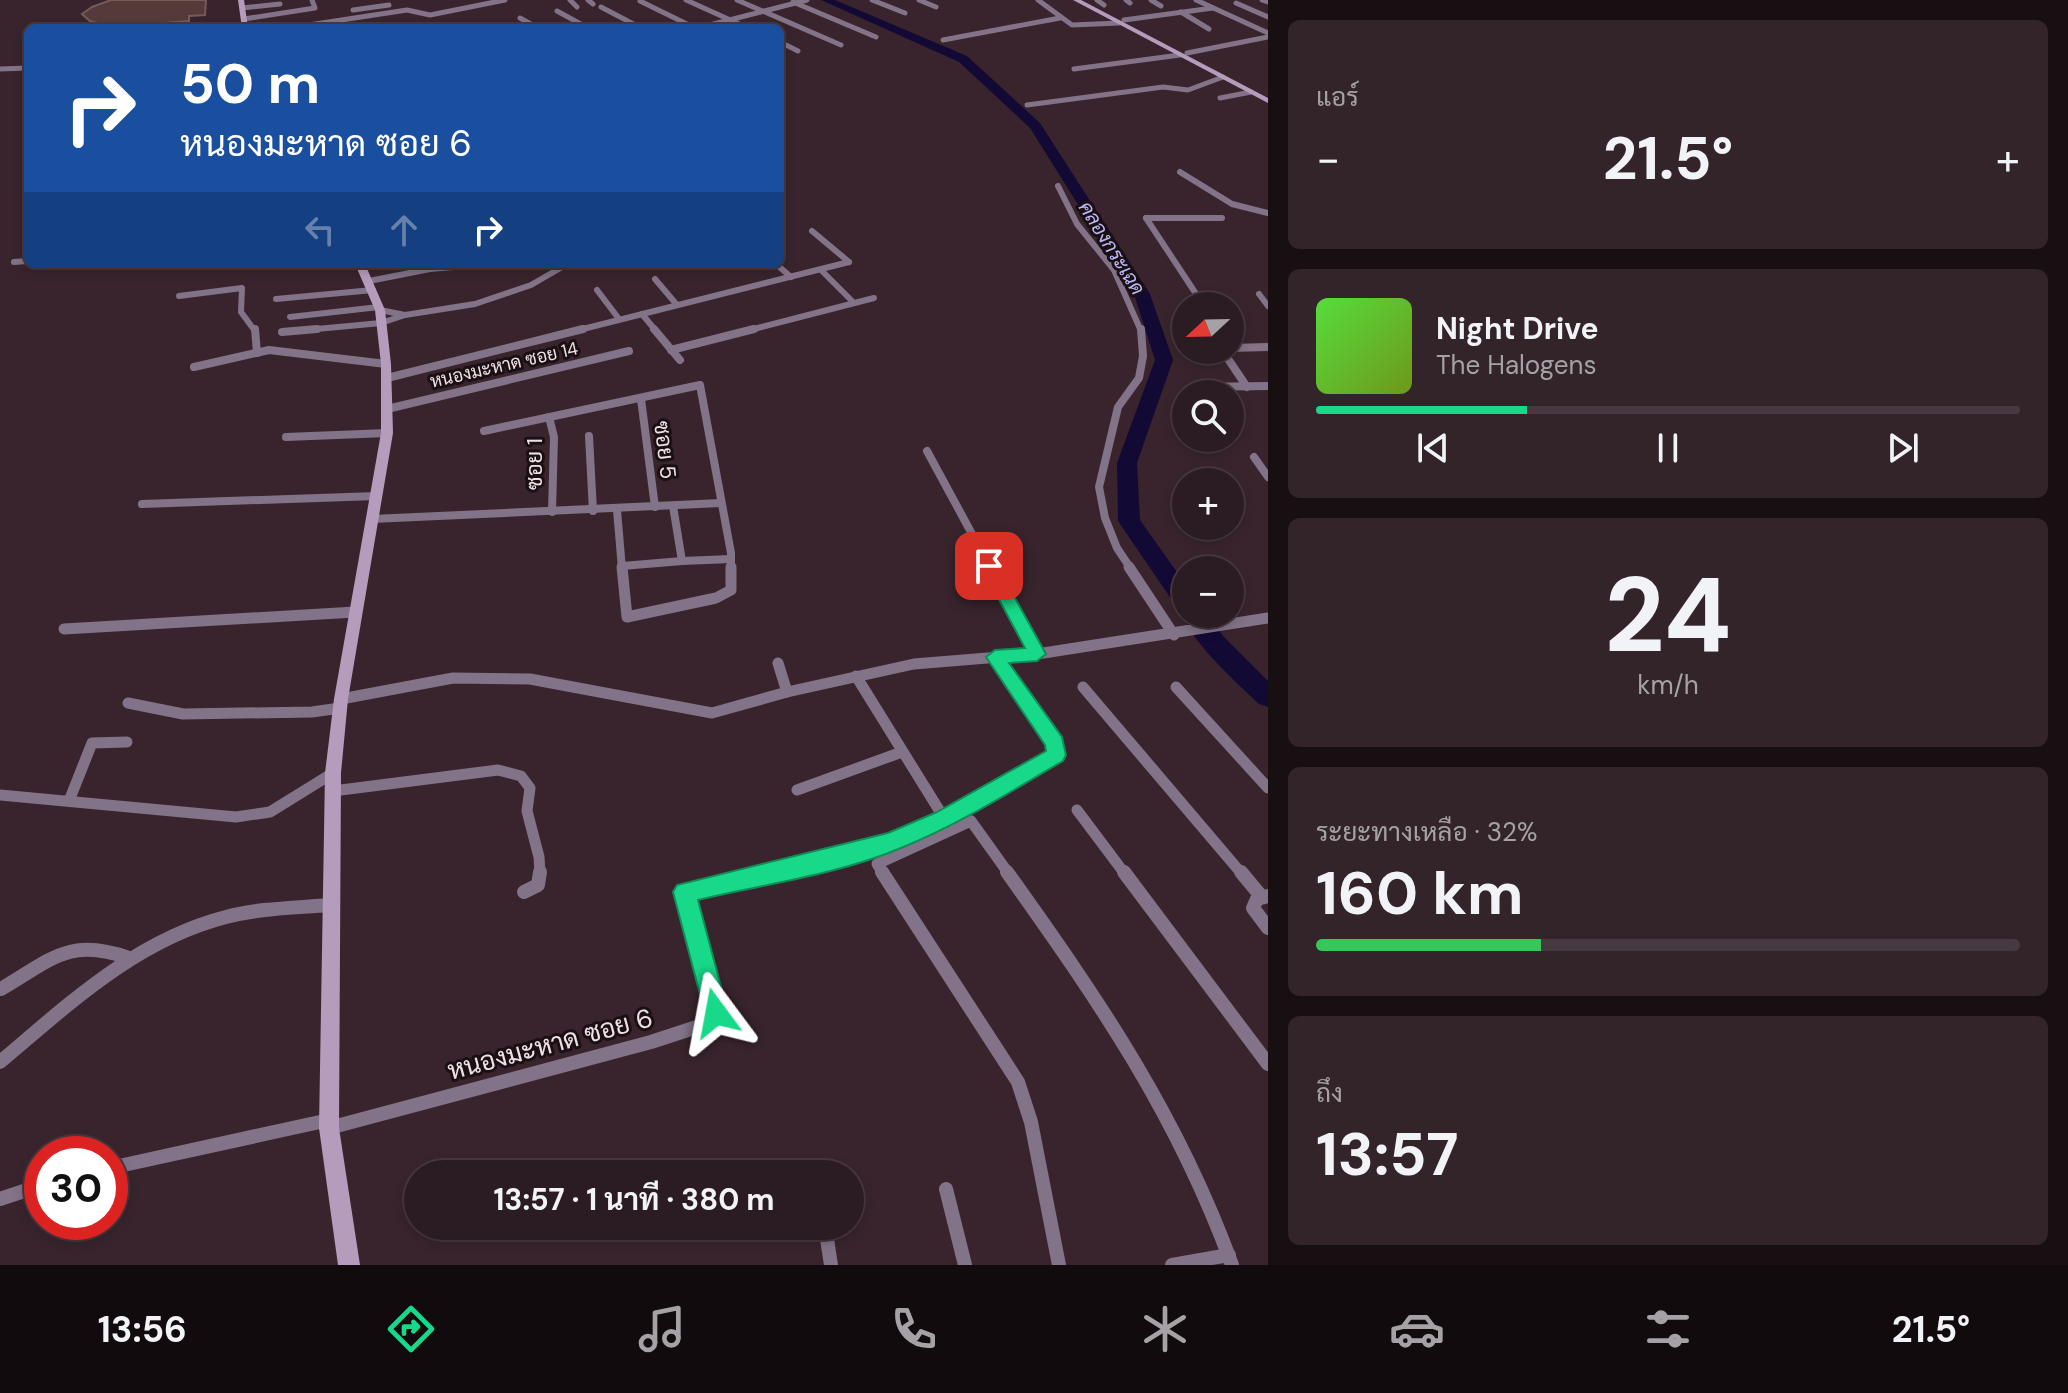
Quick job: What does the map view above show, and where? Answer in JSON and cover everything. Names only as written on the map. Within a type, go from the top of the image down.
[{"type":"street","points":[[249,24],[315,8],[312,0]]},
{"type":"street","points":[[347,0],[354,12],[389,5]]},
{"type":"street","points":[[315,24],[407,10],[430,15],[505,0]]},
{"type":"street","points":[[570,0],[577,7]]},
{"type":"street","points":[[686,0],[738,24]]},
{"type":"street","points":[[737,0],[841,45]]},
{"type":"street","points":[[788,0],[876,37]]},
{"type":"street","points":[[712,24],[807,0]]},
{"type":"street","points":[[872,0],[905,13]]},
{"type":"street","points":[[919,0],[936,7]]},
{"type":"street","points":[[1038,0],[1072,25],[1213,8]]},
{"type":"street","points":[[1076,0],[1121,21]]},
{"type":"street","points":[[1084,0],[1268,98]]},
{"type":"street","points":[[1097,0],[1104,5]]},
{"type":"street","points":[[1151,0],[1161,6]]},
{"type":"street","points":[[1196,0],[1268,35]]},
{"type":"street","points":[[1262,0],[1268,2]]},
{"type":"street","points":[[245,24],[241,4],[274,1]]},
{"type":"street","points":[[640,1],[688,24]]},
{"type":"street","points":[[1236,3],[1268,17]]},
{"type":"street","points":[[601,7],[633,24]]},
{"type":"street","points":[[557,11],[581,24]]},
{"type":"street","points":[[1181,12],[1209,29]]},
{"type":"street","points":[[520,18],[531,24]]},
{"type":"street","points":[[943,40],[1060,18]]},
{"type":"street","points":[[1074,69],[1184,54],[1268,35]]},
{"type":"street","points":[[784,44],[798,51]]},
{"type":"street","points":[[1184,54],[1251,92],[1268,98]]},
{"type":"street","points":[[0,69],[24,68]]},
{"type":"street","points":[[1027,105],[1163,87],[1185,90],[1223,77]]},
{"type":"street","points":[[1220,98],[1251,92]]},
{"type":"street","points":[[1180,172],[1235,207],[1251,213],[1268,213]]},
{"type":"street","points":[[1058,186],[1077,224],[1114,270],[1141,328],[1143,356],[1139,378],[1118,407],[1099,487],[1105,518],[1117,548],[1179,634]]},
{"type":"street","points":[[1195,292],[1146,218],[1222,218]]},
{"type":"street","points":[[387,378],[849,262],[812,231]]},
{"type":"street","points":[[14,262],[24,261]]},
{"type":"street","points":[[349,1265],[329,1124],[333,782],[355,612],[387,433],[387,378],[380,313],[362,268]]},
{"type":"street","points":[[276,299],[371,286],[440,268]]},
{"type":"street","points":[[290,317],[380,313],[405,315],[454,308],[505,295],[557,268]]},
{"type":"street","points":[[781,268],[791,277]]},
{"type":"street","points":[[821,270],[854,303]]},
{"type":"street","points":[[655,279],[677,305]]},
{"type":"street","points":[[179,296],[242,288],[241,312],[255,328],[257,353]]},
{"type":"street","points":[[597,290],[619,319]]},
{"type":"street","points":[[1259,294],[1268,306]]},
{"type":"street","points":[[671,350],[874,298]]},
{"type":"street","points":[[282,332],[380,313],[405,315]]},
{"type":"street","points":[[642,314],[680,360]]},
{"type":"street","points":[[1244,346],[1268,347]]},
{"type":"street","points":[[194,367],[278,351],[386,364]]},
{"type":"street","name":"หนองมะหาด ซอย 14","points":[[387,409],[629,351]]},
{"type":"street","points":[[1231,364],[1247,387],[1268,386]]},
{"type":"street","points":[[484,431],[700,385],[731,559],[731,590],[724,596],[627,617],[617,510]]},
{"type":"street","name":"ซอย 5","points":[[641,399],[655,507]]},
{"type":"street","name":"ซอย 1","points":[[549,417],[554,437],[552,512]]},
{"type":"street","points":[[286,437],[387,433]]},
{"type":"street","points":[[589,436],[593,511]]},
{"type":"street","points":[[927,451],[1037,654]]},
{"type":"street","points":[[1254,457],[1268,477]]},
{"type":"street","points":[[142,504],[376,496]]},
{"type":"street","points":[[372,519],[721,503]]},
{"type":"street","points":[[673,506],[682,561]]},
{"type":"street","points":[[622,566],[731,559]]},
{"type":"street","points":[[64,629],[355,612]]},
{"type":"street","points":[[128,703],[183,714],[312,712],[453,678],[530,679],[712,713],[787,692],[914,664],[1037,654],[1268,618]]},
{"type":"street","name":"หนองมะหาด ซอย 6","points":[[329,1124],[651,1042],[706,1024],[714,1017],[717,1008],[685,892],[859,853],[944,818],[1056,755],[1055,743],[995,657]]},
{"type":"street","points":[[778,663],[787,692]]},
{"type":"street","points":[[856,676],[944,818]]},
{"type":"street","points":[[1083,687],[1264,896],[1253,908],[1268,928]]},
{"type":"street","points":[[1176,687],[1268,788]]},
{"type":"street","points":[[69,801],[92,743],[127,742]]},
{"type":"street","points":[[797,790],[902,752]]},
{"type":"street","points":[[0,795],[236,817],[270,812],[333,782],[510,771],[526,778],[530,787],[527,811],[542,873],[538,885],[524,892]]},
{"type":"street","points":[[1077,810],[1268,1064]]},
{"type":"street","points":[[1059,1265],[1031,1122],[1018,1082],[1005,1057],[877,864],[971,821],[1059,948],[1162,1107],[1198,1177],[1230,1260],[1172,1265]]},
{"type":"street","points":[[0,1062],[129,958],[176,933],[226,917],[330,905]]},
{"type":"street","points":[[1,989],[68,953],[86,948],[100,948],[129,958]]},
{"type":"street","points":[[128,1164],[329,1124]]},
{"type":"street","points":[[946,1189],[965,1265]]},
{"type":"street","points":[[0,1199],[24,1191]]},
{"type":"street","points":[[827,1240],[831,1265]]},
{"type":"building","points":[[111,0],[206,0],[205,15],[189,16],[189,21],[151,24],[102,24],[90,21],[82,14]]},
{"type":"waterway","name":"คลองกระเฉด","points":[[826,0],[963,59],[1035,126],[1142,294],[1164,360],[1127,463],[1129,521],[1172,583]]},
{"type":"waterway","name":"คลองกระเฉด","points":[[1204,628],[1214,643],[1268,697]]},
{"type":"route","points":[[716,1013],[685,892],[859,853],[893,841],[944,818],[1056,755],[1055,743],[995,657],[1037,654],[989,566]]}]
